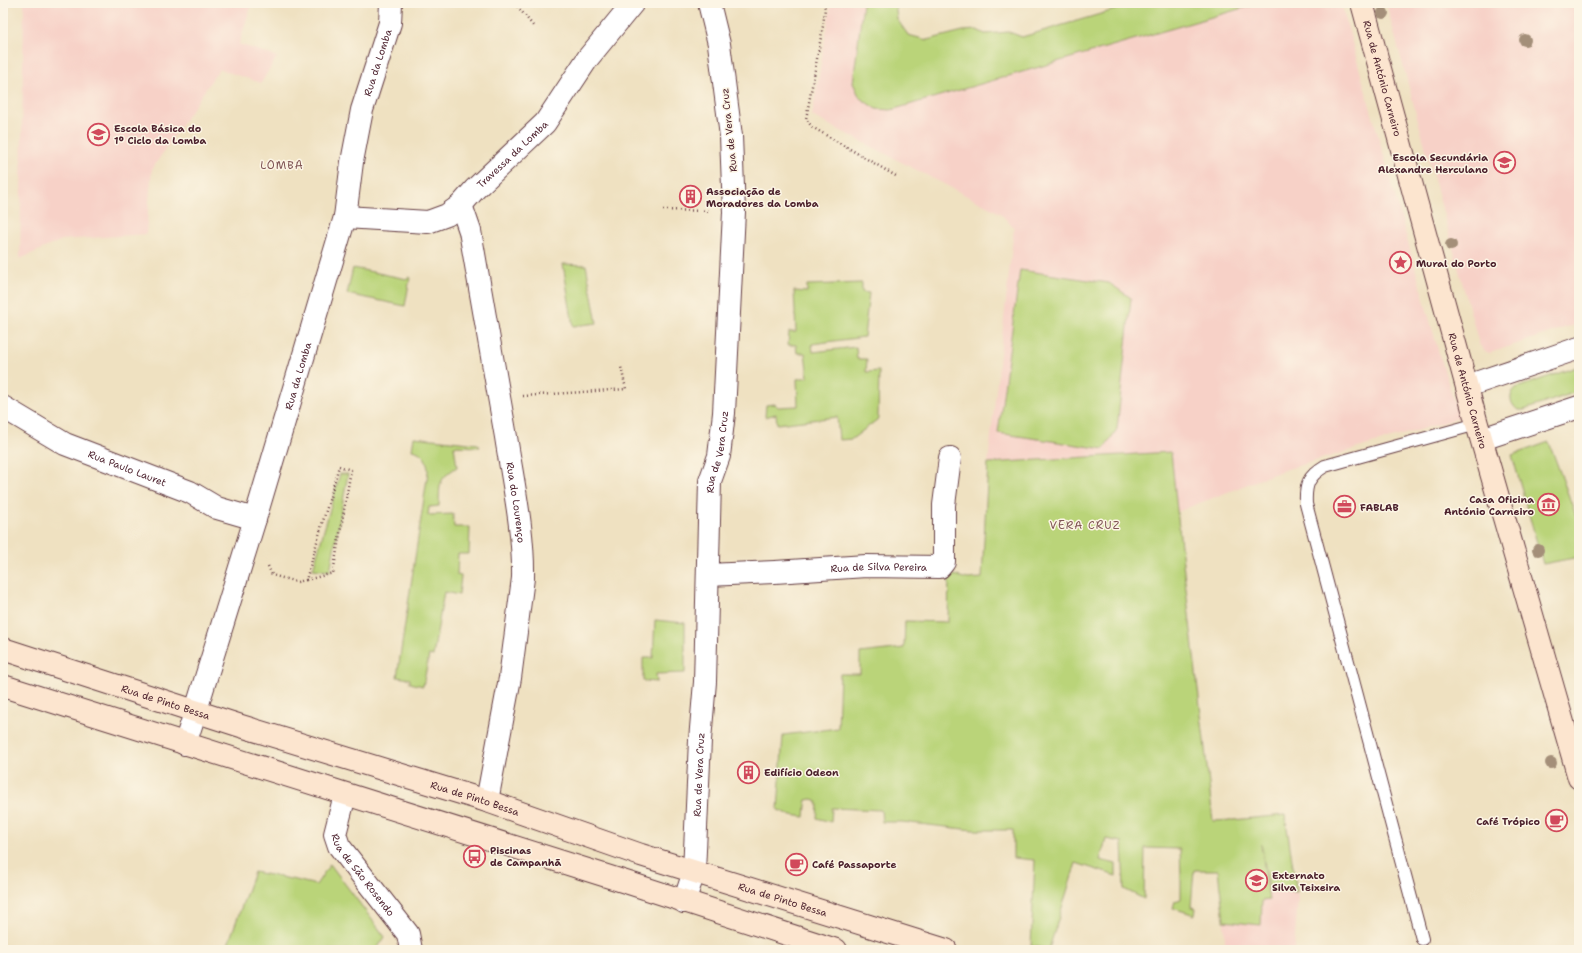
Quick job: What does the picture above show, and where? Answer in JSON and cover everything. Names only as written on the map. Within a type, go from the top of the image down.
[{"type":"street","name":"Rua da Lomba","points":[[185,744],[255,519],[345,217],[352,162],[362,110],[390,23],[391,3]]},
{"type":"street","name":"Travessa da Lomba","points":[[345,217],[428,222],[447,215],[461,205],[545,123],[588,58],[633,3]]},
{"type":"street","name":"Rua de Vera Cruz","points":[[684,902],[694,872],[700,740],[705,682],[710,481],[719,456],[724,413],[734,212],[731,136],[719,44],[709,3]]},
{"type":"street","name":"Rua de António Carneiro","points":[[1362,3],[1479,431],[1579,778]]},
{"type":"street","name":"Rua do Lourenço","points":[[461,205],[470,231],[500,398],[515,495],[522,553],[523,578],[510,678],[487,801]]},
{"type":"street","points":[[1467,386],[1579,348]]},
{"type":"street","name":"Rua Paulo Lauret","points":[[3,407],[65,444],[190,492],[217,508],[255,519]]},
{"type":"street","points":[[1479,431],[1579,407]]},
{"type":"street","name":"Rua de Silva Pereira","points":[[708,575],[866,566],[940,566],[944,562],[944,505],[950,458]]},
{"type":"street","name":"Rua de Pinto Bessa","points":[[3,649],[487,801],[641,855],[946,950]]},
{"type":"street","points":[[3,686],[836,950]]},
{"type":"street","name":"Rua de São Rosendo","points":[[345,795],[335,834],[339,846],[408,934],[410,950]]},
{"type":"lane","points":[[1422,939],[1308,512],[1305,490],[1316,471],[1326,466],[1479,431]]},
{"type":"path","points":[[515,3],[534,27]]},
{"type":"path","points":[[823,3],[825,8],[824,26],[806,118],[812,127],[896,176]]},
{"type":"path","points":[[663,210],[734,212]]},
{"type":"path","points":[[500,398],[626,389],[621,367]]},
{"type":"path","points":[[267,564],[272,576],[297,582],[306,580],[333,573],[351,470],[339,466],[306,580]]},
{"type":"shaded area","name":"Escola Básica do 1º Ciclo da Lomba","points":[[24,3],[252,3],[239,44],[277,57],[261,83],[219,69],[152,169],[146,234],[62,240],[20,259]]},
{"type":"shaded area","points":[[829,3],[863,3],[853,83],[891,110],[1260,3],[1341,3],[1439,353],[1459,418],[1281,471],[1177,512],[1171,452],[988,463],[1014,228],[1000,213],[812,116],[830,10]]},
{"type":"shaded area","name":"Escola Secundária Alexandre Herculano","points":[[1386,3],[1579,3],[1579,323],[1490,353],[1484,351],[1479,344]]},
{"type":"shaded area","name":"Externato Silva Teixeira","points":[[1285,815],[1298,899],[1294,950],[1223,950],[1225,939],[1224,921],[1213,821]]},
{"type":"green space","points":[[863,3],[895,3],[897,19],[908,35],[927,40],[963,31],[977,30],[985,34],[1009,32],[1022,37],[1138,3],[1260,3],[891,110],[876,109],[860,98],[853,83]]},
{"type":"green space","points":[[563,264],[586,265],[597,323],[573,326]]},
{"type":"green space","points":[[353,268],[407,279],[408,277],[410,278],[405,306],[347,294]]},
{"type":"green space","points":[[1020,270],[1109,283],[1131,298],[1117,429],[1104,449],[998,433]]},
{"type":"green space","points":[[862,283],[862,292],[869,293],[864,337],[812,344],[813,352],[856,347],[857,359],[867,359],[866,372],[879,371],[878,419],[852,439],[839,440],[837,417],[777,424],[776,414],[765,417],[766,405],[775,404],[778,407],[798,406],[797,379],[808,377],[805,353],[797,353],[796,345],[788,345],[789,332],[796,332],[794,291],[807,292],[807,285]]},
{"type":"green space","points":[[1579,366],[1579,391],[1524,410],[1518,410],[1513,405],[1511,396],[1516,388]]},
{"type":"green space","points":[[414,437],[478,444],[480,447],[454,446],[457,467],[446,475],[441,483],[439,492],[439,506],[429,507],[428,515],[453,514],[454,527],[470,527],[469,554],[458,554],[457,575],[461,576],[459,595],[444,592],[433,656],[429,655],[423,686],[410,683],[410,679],[397,677],[428,472],[426,461],[422,455],[412,450]]},
{"type":"green space","points":[[1549,442],[1579,524],[1579,557],[1543,564],[1512,455]]},
{"type":"green space","points":[[1171,452],[1213,821],[1285,815],[1297,892],[1269,889],[1261,844],[1269,900],[1262,901],[1261,925],[1224,921],[1218,870],[1194,870],[1191,907],[1196,908],[1195,915],[1173,908],[1175,901],[1181,899],[1180,849],[1145,848],[1144,899],[1124,889],[1122,842],[1106,839],[1100,860],[1116,864],[1116,876],[1076,863],[1049,949],[1031,946],[1035,860],[1013,858],[1013,830],[973,830],[902,822],[882,822],[881,810],[832,808],[831,822],[817,818],[818,805],[816,800],[812,799],[807,800],[805,817],[791,815],[778,810],[783,735],[838,728],[840,674],[860,674],[860,653],[904,648],[905,621],[948,622],[949,574],[968,579],[982,578],[988,463]]},
{"type":"green space","points":[[340,474],[348,474],[330,571],[313,569]]},
{"type":"green space","points":[[655,620],[685,623],[685,673],[656,674],[657,682],[643,681],[643,658],[653,658]]},
{"type":"green space","points":[[330,864],[385,937],[376,950],[226,950],[254,872],[316,885]]},
{"type":"place","name":"Escola Básica do 1º Ciclo da Lomba","points":[[99,134]]},
{"type":"place","name":"Escola Secundária Alexandre Herculano","points":[[1504,163]]},
{"type":"place","name":"Associação de Moradores da Lomba","points":[[690,197]]},
{"type":"place","name":"Mural do Porto","points":[[1401,263]]},
{"type":"place","name":"Casa Oficina António Carneiro","points":[[1549,505]]},
{"type":"place","name":"FABLAB","points":[[1344,507]]},
{"type":"place","name":"Edifício Odeon","points":[[749,772]]},
{"type":"place","name":"Café Trópico","points":[[1556,821]]},
{"type":"place","name":"Piscinas de Campanhã","points":[[475,856]]},
{"type":"place","name":"Café Passaporte","points":[[796,864]]},
{"type":"place","name":"Externato Silva Teixeira","points":[[1257,881]]},
{"type":"district","name":"LOMBA","points":[[282,165]]},
{"type":"district","name":"VERA CRUZ","points":[[1085,525]]}]
